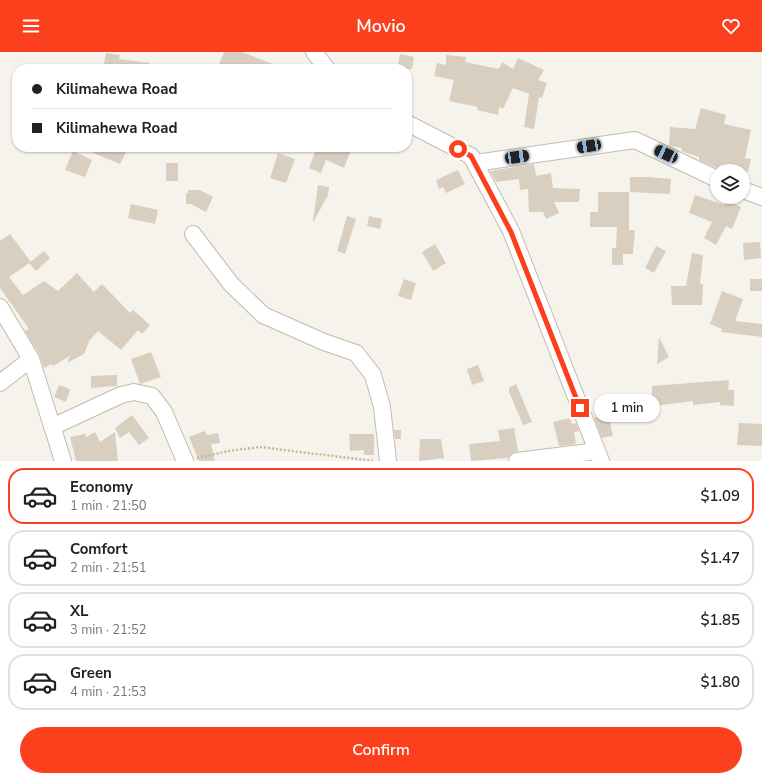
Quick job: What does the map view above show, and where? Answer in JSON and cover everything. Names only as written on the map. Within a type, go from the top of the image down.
[{"type":"street","points":[[314,52],[323,64]]},
{"type":"street","points":[[412,126],[471,156],[475,163],[511,232],[599,456],[517,461]]},
{"type":"street","points":[[475,163],[635,140],[710,176]]},
{"type":"street","points":[[750,193],[762,197]]},
{"type":"street","points":[[193,234],[231,284],[263,315],[324,342],[356,353],[373,375],[382,407],[388,461]]},
{"type":"street","points":[[0,307],[31,359],[63,461]]},
{"type":"street","points":[[0,383],[31,359]]},
{"type":"street","points":[[52,427],[121,395],[134,392],[152,396],[164,412],[185,461]]},
{"type":"path","points":[[185,461],[229,450],[259,447],[378,461]]},
{"type":"building","points":[[224,52],[242,52],[273,64],[219,64]]},
{"type":"building","points":[[106,53],[120,55],[119,59],[150,63],[150,64],[104,64]]},
{"type":"building","points":[[400,54],[414,57],[412,69],[412,64],[398,64]]},
{"type":"building","points":[[446,55],[466,57],[465,62],[499,69],[502,62],[513,69],[518,58],[544,70],[538,80],[547,83],[542,98],[539,97],[534,129],[524,127],[529,94],[513,88],[503,109],[499,107],[498,115],[477,110],[478,107],[449,101],[454,80],[434,76],[437,63],[446,65]]},
{"type":"building","points":[[701,108],[726,115],[724,124],[751,130],[745,158],[751,159],[750,164],[710,165],[699,160],[699,157],[681,151],[682,148],[669,146],[670,127],[695,129]]},
{"type":"building","points":[[73,152],[92,160],[85,177],[65,170]]},
{"type":"building","points":[[91,152],[126,152],[120,164]]},
{"type":"building","points":[[315,152],[350,152],[344,168],[326,160],[321,173],[309,168]]},
{"type":"building","points":[[278,153],[295,159],[286,183],[270,178]]},
{"type":"building","points":[[166,163],[178,163],[178,181],[166,181]]},
{"type":"building","points":[[534,164],[536,176],[551,173],[553,188],[580,189],[579,202],[554,202],[559,213],[546,219],[543,212],[529,212],[528,189],[520,190],[519,179],[496,182],[490,171]]},
{"type":"building","points":[[458,170],[465,184],[446,193],[443,187],[439,189],[436,180]]},
{"type":"building","points":[[630,177],[671,179],[670,194],[630,192]]},
{"type":"building","points":[[318,185],[329,187],[328,195],[313,221]]},
{"type":"building","points":[[188,190],[200,190],[213,197],[206,212],[191,204],[186,204],[186,193],[188,193]]},
{"type":"building","points":[[598,192],[629,192],[629,230],[635,230],[633,254],[623,254],[623,265],[612,265],[612,248],[616,248],[617,227],[590,227],[590,212],[598,212]]},
{"type":"building","points":[[695,195],[710,200],[710,204],[735,204],[741,207],[732,229],[726,226],[716,245],[704,238],[712,222],[689,213]]},
{"type":"building","points":[[131,204],[158,210],[155,224],[128,218]]},
{"type":"building","points":[[347,216],[356,219],[345,254],[337,251]]},
{"type":"building","points":[[369,216],[382,219],[380,229],[367,226]]},
{"type":"building","points":[[10,234],[31,262],[9,277],[23,295],[44,281],[58,291],[77,273],[94,292],[102,284],[130,313],[133,310],[150,325],[142,334],[138,330],[121,350],[98,331],[90,339],[84,354],[67,363],[70,356],[53,366],[52,364],[44,368],[39,354],[25,331],[29,329],[0,288],[0,241]]},
{"type":"building","points":[[760,242],[761,258],[744,260],[743,243]]},
{"type":"building","points":[[435,244],[446,263],[433,271],[422,252]]},
{"type":"building","points":[[656,246],[666,251],[654,273],[645,268]]},
{"type":"building","points":[[44,251],[50,258],[36,271],[29,263]]},
{"type":"building","points":[[692,253],[703,255],[700,284],[703,284],[702,305],[672,305],[671,286],[686,286]]},
{"type":"building","points":[[404,279],[416,283],[411,300],[398,296]]},
{"type":"building","points":[[750,279],[762,279],[762,291],[750,291]]},
{"type":"building","points":[[722,291],[743,299],[735,321],[762,324],[762,337],[721,332],[722,329],[710,324]]},
{"type":"building","points":[[659,337],[669,357],[657,364]]},
{"type":"building","points":[[151,352],[161,377],[140,384],[131,359]]},
{"type":"building","points":[[478,365],[484,381],[472,385],[467,369]]},
{"type":"building","points":[[117,375],[117,386],[91,388],[91,376]]},
{"type":"building","points":[[729,380],[728,390],[734,390],[734,406],[720,405],[720,402],[693,405],[693,401],[655,406],[655,398],[652,398],[652,386]]},
{"type":"building","points":[[516,384],[532,422],[523,425],[509,392],[509,388]]},
{"type":"building","points":[[59,385],[70,389],[66,402],[54,397]]},
{"type":"building","points":[[616,412],[617,422],[610,422],[613,436],[602,438],[594,418],[599,416],[598,413]]},
{"type":"building","points":[[132,415],[149,438],[139,445],[129,432],[120,438],[115,428]]},
{"type":"building","points":[[570,418],[572,424],[576,423],[579,431],[574,432],[576,444],[559,446],[553,422]]},
{"type":"building","points":[[739,423],[762,424],[762,446],[737,445]]},
{"type":"building","points":[[514,428],[518,451],[512,453],[508,458],[471,461],[469,444],[500,441],[498,430]]},
{"type":"building","points":[[394,430],[401,430],[401,439],[395,439]]},
{"type":"building","points":[[205,431],[207,435],[218,433],[220,443],[211,444],[215,461],[199,461],[189,437]]},
{"type":"building","points":[[95,432],[100,442],[115,432],[118,461],[76,461],[70,437],[85,434],[86,437]]},
{"type":"building","points":[[349,434],[374,434],[374,455],[364,455],[364,450],[350,451]]},
{"type":"building","points":[[420,439],[441,439],[444,458],[419,461]]},
{"type":"route","points":[[458,149],[471,156],[511,232],[580,408]]}]
